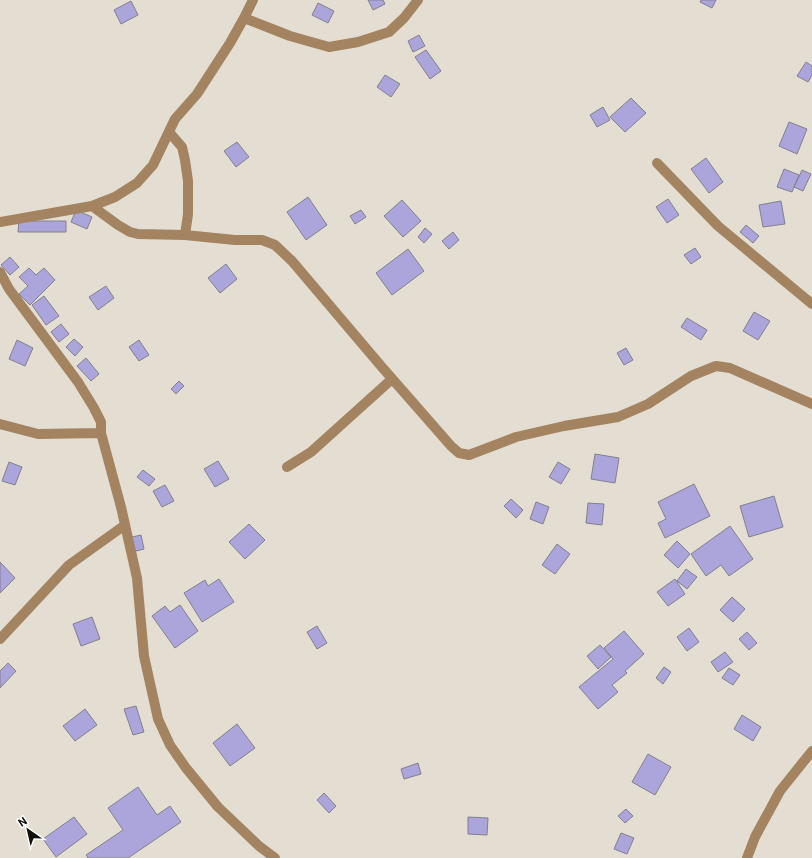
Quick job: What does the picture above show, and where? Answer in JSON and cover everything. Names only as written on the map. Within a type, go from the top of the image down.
[{"type":"street","points":[[0,222],[92,206],[115,197],[137,183],[153,165],[175,119],[197,94],[230,43],[253,0]]},
{"type":"street","points":[[244,18],[290,36],[329,47],[358,42],[389,32],[404,18],[418,0]]},
{"type":"street","points":[[169,132],[182,147],[185,160],[188,181],[188,214],[185,235]]},
{"type":"street","points":[[657,163],[718,226],[812,304]]},
{"type":"street","points":[[92,206],[130,232],[138,234],[185,235],[235,240],[262,240],[275,245],[292,261],[392,379],[451,446],[459,453],[469,455],[516,436],[618,417],[648,404],[691,376],[716,366],[730,368],[812,404]]},
{"type":"street","points":[[0,272],[9,289],[78,382],[101,422],[102,433],[137,578],[144,656],[158,719],[170,745],[186,768],[218,807],[259,846],[275,858]]},
{"type":"street","points":[[287,467],[311,452],[392,379]]},
{"type":"street","points":[[0,424],[38,434],[102,433]]},
{"type":"street","points":[[0,639],[69,565],[125,525]]},
{"type":"street","points":[[747,858],[754,838],[780,791],[812,751]]},
{"type":"building","points":[[368,0],[383,0],[385,4],[373,10]]},
{"type":"building","points":[[701,0],[716,0],[712,8],[700,2]]},
{"type":"building","points":[[131,1],[138,15],[121,24],[114,10]]},
{"type":"building","points":[[318,3],[334,11],[328,23],[312,15]]},
{"type":"building","points":[[419,35],[425,46],[413,52],[408,41]]},
{"type":"building","points":[[426,50],[441,71],[430,79],[415,57]]},
{"type":"building","points":[[806,62],[812,66],[812,75],[808,82],[797,76]]},
{"type":"building","points":[[385,75],[400,84],[391,97],[377,87]]},
{"type":"building","points":[[631,98],[646,113],[625,132],[610,117]]},
{"type":"building","points":[[603,107],[610,120],[597,127],[590,115]]},
{"type":"building","points":[[789,122],[807,129],[797,154],[779,146]]},
{"type":"building","points":[[237,142],[249,157],[236,167],[224,151]]},
{"type":"building","points":[[706,158],[723,182],[709,193],[691,169]]},
{"type":"building","points":[[784,169],[799,175],[792,192],[777,187]]},
{"type":"building","points":[[802,170],[811,174],[803,191],[794,187]]},
{"type":"building","points":[[308,197],[327,225],[306,240],[287,212]]},
{"type":"building","points":[[668,199],[679,215],[667,223],[656,207]]},
{"type":"building","points":[[402,200],[421,221],[403,237],[384,216]]},
{"type":"building","points":[[781,201],[785,224],[763,227],[759,205]]},
{"type":"building","points":[[76,210],[92,217],[87,229],[71,222]]},
{"type":"building","points":[[361,210],[366,217],[355,224],[350,216]]},
{"type":"building","points":[[19,221],[66,221],[66,232],[18,232]]},
{"type":"building","points":[[746,225],[759,236],[753,243],[740,232]]},
{"type":"building","points":[[425,228],[432,234],[424,243],[418,237]]},
{"type":"building","points":[[453,232],[459,240],[449,249],[442,241]]},
{"type":"building","points":[[695,248],[701,257],[691,264],[684,255]]},
{"type":"building","points":[[408,249],[424,271],[392,295],[376,273]]},
{"type":"building","points":[[10,257],[19,267],[10,275],[1,265]]},
{"type":"building","points":[[226,264],[237,279],[220,293],[208,278]]},
{"type":"building","points":[[29,268],[36,275],[44,268],[55,280],[30,305],[19,294],[28,286],[19,277]]},
{"type":"building","points":[[106,286],[114,298],[98,310],[89,297]]},
{"type":"building","points":[[44,296],[59,316],[46,325],[32,305]]},
{"type":"building","points":[[754,312],[770,321],[758,340],[743,331]]},
{"type":"building","points":[[687,318],[707,330],[701,340],[681,327]]},
{"type":"building","points":[[61,324],[69,334],[59,342],[51,332]]},
{"type":"building","points":[[74,339],[83,347],[75,356],[66,347]]},
{"type":"building","points":[[17,340],[33,348],[25,366],[9,359]]},
{"type":"building","points":[[139,340],[149,355],[139,361],[129,347]]},
{"type":"building","points":[[626,348],[633,360],[624,365],[617,353]]},
{"type":"building","points":[[86,358],[99,374],[91,381],[77,366]]},
{"type":"building","points":[[179,381],[184,386],[176,394],[171,389]]},
{"type":"building","points":[[595,454],[619,458],[615,483],[591,479]]},
{"type":"building","points":[[218,461],[229,479],[215,487],[204,469]]},
{"type":"building","points":[[9,462],[22,467],[15,485],[2,481]]},
{"type":"building","points":[[558,462],[570,469],[561,484],[549,477]]},
{"type":"building","points":[[143,470],[155,479],[149,486],[137,477]]},
{"type":"building","points":[[694,484],[710,516],[665,538],[658,523],[666,519],[658,502]]},
{"type":"building","points":[[165,485],[174,501],[162,507],[153,491]]},
{"type":"building","points":[[774,496],[783,527],[749,537],[740,506]]},
{"type":"building","points":[[511,499],[523,510],[516,518],[504,506]]},
{"type":"building","points":[[536,502],[549,507],[543,524],[530,519]]},
{"type":"building","points":[[588,503],[604,504],[602,525],[586,523]]},
{"type":"building","points":[[249,524],[265,540],[245,559],[229,542]]},
{"type":"building","points":[[730,526],[753,559],[729,576],[721,565],[706,576],[691,554]]},
{"type":"building","points":[[141,535],[144,549],[132,552],[128,538]]},
{"type":"building","points":[[677,541],[690,554],[678,568],[664,555]]},
{"type":"building","points":[[557,544],[570,554],[555,574],[542,565]]},
{"type":"building","points":[[0,562],[15,578],[0,593]]},
{"type":"building","points":[[686,569],[697,577],[687,589],[677,581]]},
{"type":"building","points":[[219,579],[234,602],[202,622],[184,593],[205,580],[208,586]]},
{"type":"building","points":[[675,579],[685,594],[668,606],[657,592]]},
{"type":"building","points":[[732,597],[745,609],[733,622],[720,610]]},
{"type":"building","points":[[180,605],[198,631],[175,648],[152,616],[165,606],[170,612]]},
{"type":"building","points":[[92,617],[100,639],[81,646],[73,624]]},
{"type":"building","points":[[317,626],[327,643],[317,649],[307,632]]},
{"type":"building","points":[[689,628],[699,642],[687,651],[677,637]]},
{"type":"building","points":[[624,631],[644,654],[625,671],[627,673],[612,685],[618,692],[598,709],[579,687],[613,659],[604,648]]},
{"type":"building","points":[[747,632],[757,643],[749,650],[739,639]]},
{"type":"building","points":[[600,645],[611,657],[598,669],[587,656]]},
{"type":"building","points":[[725,652],[733,662],[718,672],[711,662]]},
{"type":"building","points":[[8,663],[16,671],[0,688],[0,671]]},
{"type":"building","points":[[664,667],[671,672],[663,684],[656,678]]},
{"type":"building","points":[[729,668],[740,675],[733,685],[722,678]]},
{"type":"building","points":[[136,706],[144,732],[133,735],[124,709]]},
{"type":"building","points":[[85,709],[97,725],[75,741],[63,726]]},
{"type":"building","points":[[742,715],[761,727],[753,741],[734,729]]},
{"type":"building","points":[[237,724],[255,748],[230,766],[213,743]]},
{"type":"building","points":[[648,754],[671,767],[655,795],[632,782]]},
{"type":"building","points":[[418,763],[421,774],[404,779],[401,769]]},
{"type":"building","points":[[138,787],[157,815],[170,806],[181,822],[128,858],[88,858],[86,855],[123,830],[108,808]]},
{"type":"building","points":[[324,793],[336,806],[329,813],[317,800]]},
{"type":"building","points":[[626,809],[633,816],[625,823],[618,816]]},
{"type":"building","points":[[74,817],[87,834],[56,857],[43,839]]},
{"type":"building","points":[[468,817],[488,818],[487,835],[468,834]]},
{"type":"building","points":[[621,833],[634,838],[627,854],[614,849]]}]
